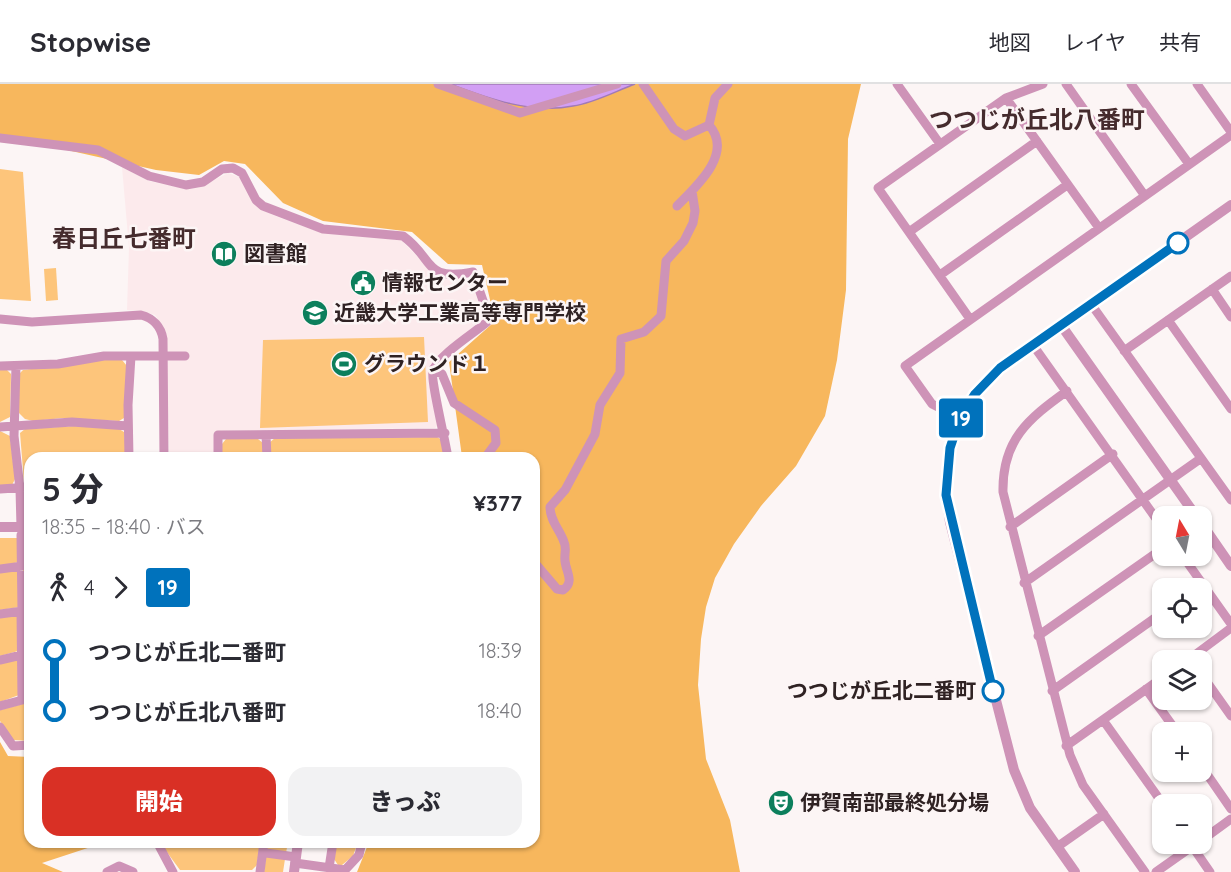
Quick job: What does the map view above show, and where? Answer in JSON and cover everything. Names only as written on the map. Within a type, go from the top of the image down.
[{"type":"street","points":[[438,84],[520,113],[617,84]]},
{"type":"street","points":[[643,84],[679,135],[691,135],[709,125]]},
{"type":"street","points":[[677,206],[712,165],[716,155],[716,136],[709,125],[715,98],[728,84]]},
{"type":"street","points":[[897,84],[940,144]]},
{"type":"street","points":[[970,319],[878,188],[1006,98],[1043,84]]},
{"type":"street","points":[[1066,84],[1145,196]]},
{"type":"street","points":[[1131,84],[1189,164]]},
{"type":"street","points":[[960,418],[932,404],[905,366],[1231,133],[1197,84]]},
{"type":"street","points":[[1006,98],[1099,228]]},
{"type":"street","points":[[0,138],[98,150],[149,176],[186,185],[203,182],[222,168],[233,168],[242,173],[256,200],[267,208],[323,229],[403,236],[439,273],[453,276],[472,272],[488,315],[487,322],[438,362],[432,377],[447,452]]},
{"type":"street","points":[[909,232],[1036,141]]},
{"type":"street","points":[[940,275],[1067,185]]},
{"type":"street","points":[[540,569],[559,591],[567,587],[570,581],[564,560],[566,546],[554,524],[550,507],[565,490],[595,434],[600,405],[621,369],[621,339],[644,332],[662,313],[666,261],[684,241],[693,223],[695,211],[692,191]]},
{"type":"street","points":[[1075,872],[1030,808],[1014,770],[950,522],[946,474],[950,448],[960,418],[975,394],[991,376],[1231,205]]},
{"type":"street","points":[[1124,351],[1231,276]]},
{"type":"street","points":[[1212,290],[1231,317]]},
{"type":"street","points":[[1091,304],[1231,500]]},
{"type":"street","points":[[0,319],[38,322],[98,316],[141,315],[152,319],[160,329],[163,356],[164,452]]},
{"type":"street","points":[[1168,320],[1231,409]]},
{"type":"street","points":[[1061,325],[1189,506]]},
{"type":"street","points":[[1033,345],[1113,454],[1152,512]]},
{"type":"street","points":[[129,452],[131,356]]},
{"type":"street","points":[[0,366],[104,357],[185,356]]},
{"type":"street","points":[[16,366],[14,426],[24,482]]},
{"type":"street","points":[[434,369],[442,374],[454,403],[495,430],[496,443],[489,452]]},
{"type":"street","points":[[1067,391],[1031,417],[1011,446],[1002,483],[1024,583],[1066,746],[1076,771],[1145,872]]},
{"type":"street","points":[[0,427],[72,422],[128,426]]},
{"type":"street","points":[[218,452],[218,435],[445,433]]},
{"type":"street","points":[[266,435],[267,452]]},
{"type":"street","points":[[1011,527],[1113,454]]},
{"type":"street","points":[[1024,583],[1200,459]]},
{"type":"street","points":[[0,489],[24,488]]},
{"type":"street","points":[[0,527],[24,530]]},
{"type":"street","points":[[1212,538],[1231,566]]},
{"type":"street","points":[[1038,636],[1152,556]]},
{"type":"street","points":[[0,569],[24,565]]},
{"type":"street","points":[[1212,601],[1231,624]]},
{"type":"street","points":[[0,614],[24,610]]},
{"type":"street","points":[[1052,691],[1152,620]]},
{"type":"street","points":[[1202,650],[1231,628]]},
{"type":"street","points":[[0,660],[24,654]]},
{"type":"street","points":[[1066,746],[1152,685]]},
{"type":"street","points":[[1146,689],[1169,722]]},
{"type":"street","points":[[1212,689],[1231,716]]},
{"type":"street","points":[[0,706],[24,700]]},
{"type":"street","points":[[1103,720],[1156,794]]},
{"type":"street","points":[[0,727],[13,746],[24,745]]},
{"type":"street","points":[[1212,781],[1231,809]]},
{"type":"street","points":[[1057,847],[1104,814]]},
{"type":"street","points":[[1212,833],[1231,819]]},
{"type":"street","points":[[160,848],[173,872]]},
{"type":"street","points":[[260,872],[263,848]]},
{"type":"street","points":[[295,864],[297,848]]},
{"type":"street","points":[[329,868],[332,848]]},
{"type":"street","points":[[266,853],[295,864],[345,870],[359,855],[361,848]]},
{"type":"street","points":[[1156,872],[1180,854]]},
{"type":"street","points":[[1199,854],[1210,872]]},
{"type":"street","points":[[107,872],[119,866],[134,872]]},
{"type":"shaded area","points":[[0,84],[861,84],[848,139],[846,290],[837,360],[825,416],[796,466],[761,506],[734,544],[715,578],[706,607],[701,639],[698,685],[706,759],[730,820],[740,872],[357,872],[367,848],[540,848],[540,452],[461,452],[449,362],[493,323],[494,317],[482,265],[448,264],[412,232],[323,221],[283,203],[245,164],[224,161],[199,175],[156,170],[0,135]]},
{"type":"shaded area","points":[[450,84],[635,84],[597,100],[557,108],[542,108],[510,104]]},
{"type":"shaded area","name":"近畿大学工業高等専門学校","points":[[122,167],[149,181],[187,189],[198,188],[228,173],[239,177],[262,210],[322,233],[401,240],[439,278],[452,280],[465,277],[471,281],[483,315],[482,321],[429,367],[428,376],[439,424],[435,428],[216,431],[215,452],[169,452],[166,332],[155,315],[127,310],[129,248]]},
{"type":"shaded area","points":[[0,169],[23,172],[31,301],[0,299]]},
{"type":"shaded area","points":[[56,268],[58,300],[46,301],[44,269]]},
{"type":"shaded area","name":"グラウンド１","points":[[424,337],[428,422],[260,428],[263,340]]},
{"type":"shaded area","points":[[104,360],[122,360],[127,366],[124,418],[119,421],[63,418],[33,421],[25,419],[19,413],[19,374],[23,370]]},
{"type":"shaded area","points":[[0,369],[7,370],[11,374],[10,417],[0,422]]},
{"type":"shaded area","points":[[75,426],[119,429],[124,432],[126,452],[24,452],[24,482],[20,433],[25,429]]},
{"type":"shaded area","points":[[0,431],[10,436],[15,479],[12,485],[0,485]]},
{"type":"shaded area","points":[[437,437],[442,440],[443,452],[270,452],[269,443],[275,438]]},
{"type":"shaded area","points":[[226,439],[258,439],[263,443],[263,452],[222,452],[222,444]]},
{"type":"shaded area","points":[[0,538],[18,538],[19,562],[0,566]]},
{"type":"shaded area","points":[[20,569],[20,607],[0,610],[0,573]]},
{"type":"shaded area","points":[[18,615],[18,651],[0,656],[0,618]]},
{"type":"shaded area","points":[[18,659],[19,695],[0,702],[0,664]]},
{"type":"shaded area","points":[[24,704],[24,741],[13,740],[0,721],[0,710]]},
{"type":"shaded area","points":[[0,742],[8,756],[24,757],[24,848],[88,848],[42,863],[63,872],[0,872]]},
{"type":"shaded area","points":[[164,848],[259,848],[257,865],[252,870],[180,870]]},
{"type":"shaded area","points":[[266,848],[287,848],[286,853],[266,850]]},
{"type":"shaded area","points":[[336,848],[356,848],[353,856],[342,865],[338,865],[334,859]]},
{"type":"shaded area","points":[[266,856],[285,859],[283,872],[264,872]]},
{"type":"bus line","name":"19","points":[[993,691],[950,522],[946,495],[950,448],[960,418],[975,394],[1000,368],[1178,243]]},
{"type":"place","name":"図書館","points":[[224,254]]},
{"type":"place","name":"情報センター","points":[[363,283]]},
{"type":"place","name":"近畿大学工業高等専門学校","points":[[315,313]]},
{"type":"place","name":"グラウンド１","points":[[344,364]]},
{"type":"place","name":"つつじが丘北二番町","points":[[993,691]]},
{"type":"place","name":"伊賀南部最終処分場","points":[[781,803]]},
{"type":"district","name":"つつじが丘北八番町","points":[[1037,120]]},
{"type":"district","name":"春日丘七番町","points":[[124,239]]}]
